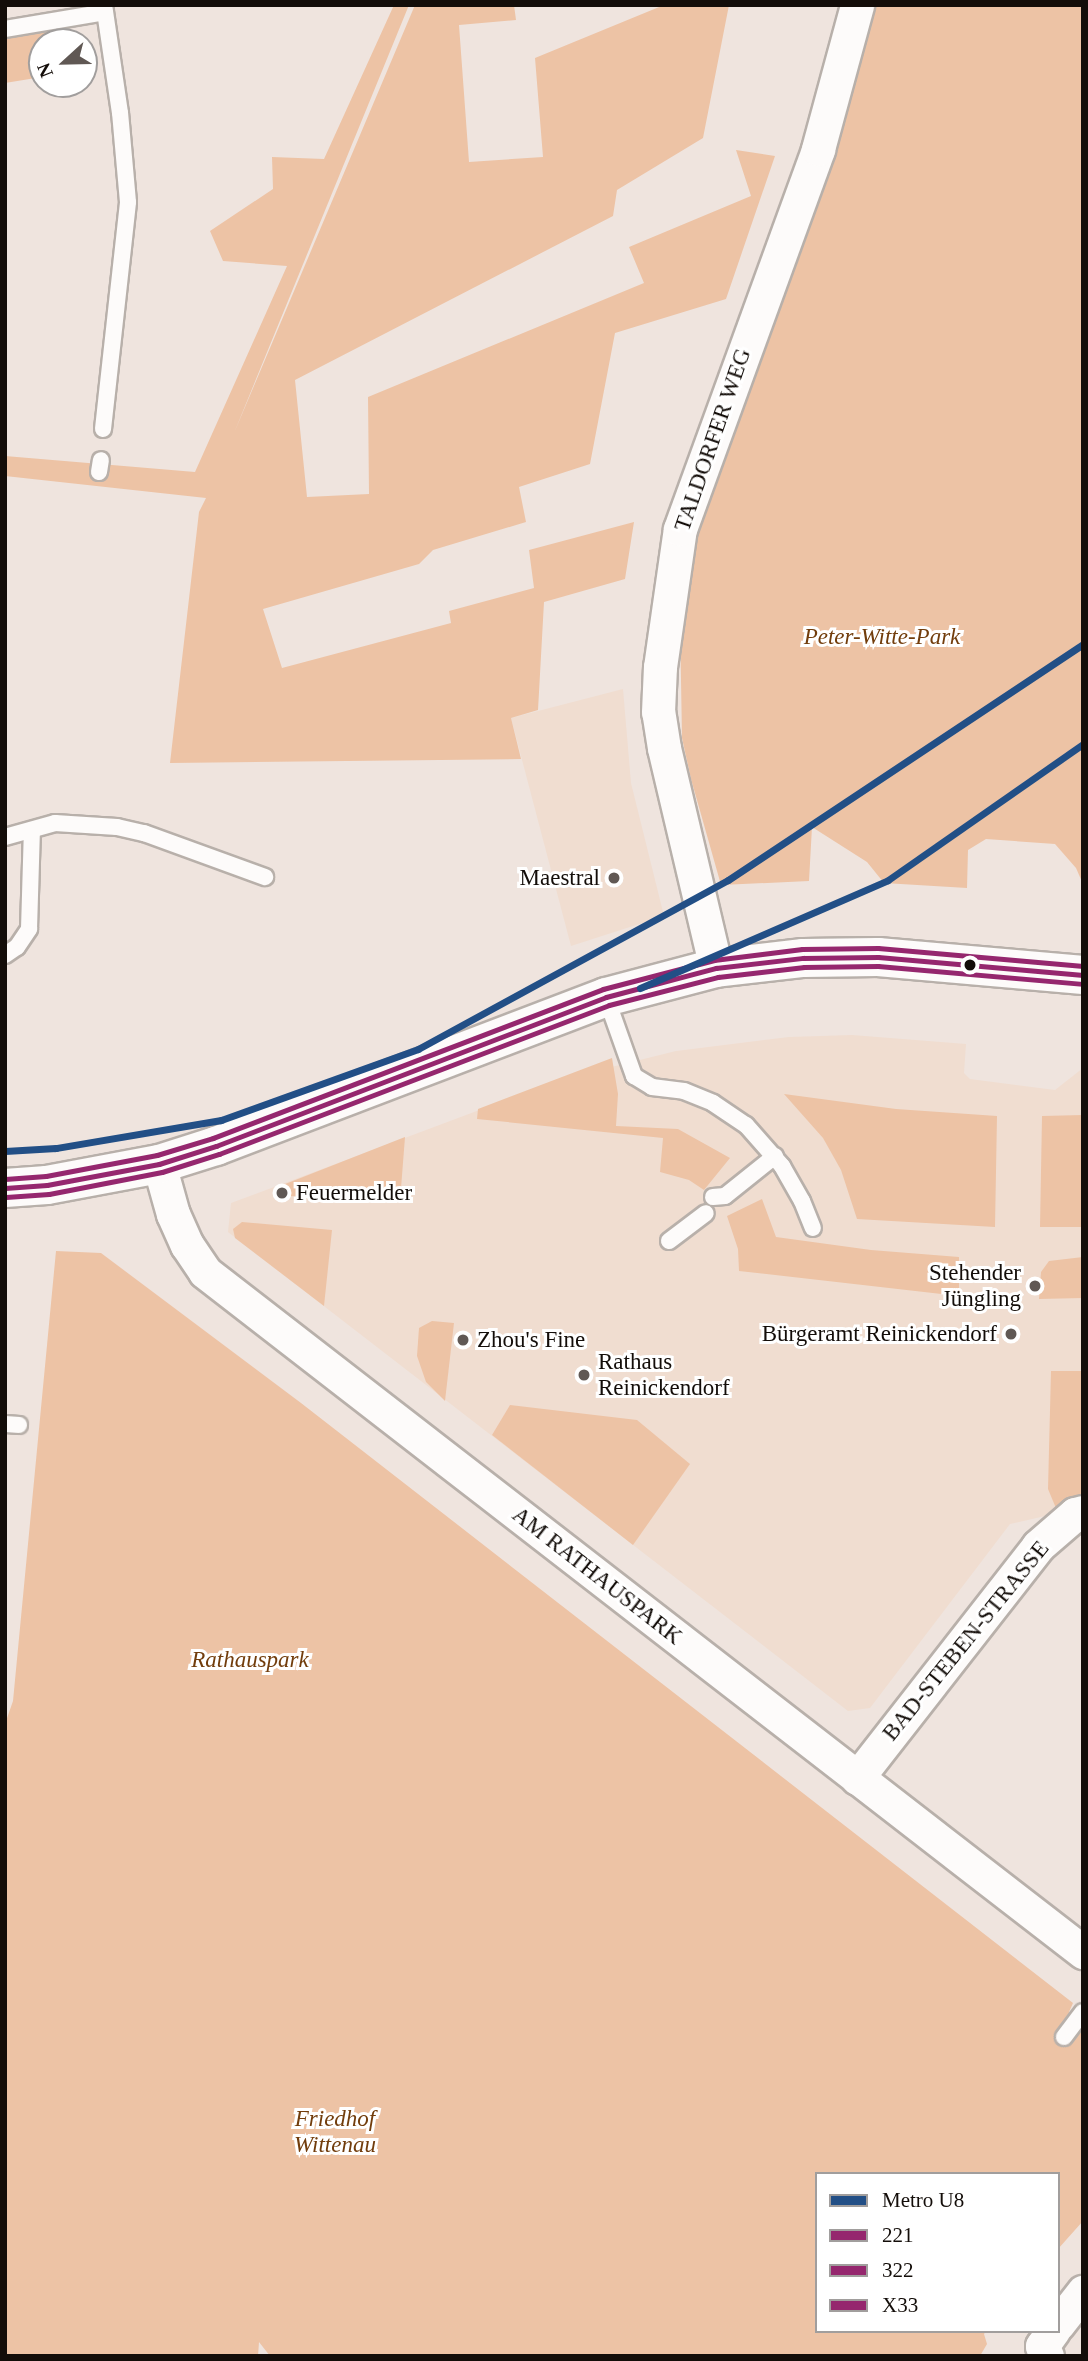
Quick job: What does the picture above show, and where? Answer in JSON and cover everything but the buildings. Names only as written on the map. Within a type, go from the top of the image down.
[{"type":"main road","points":[[5,1188],[47,1185],[159,1164],[216,1146],[606,997],[716,968],[803,958],[878,957],[1083,975]]},
{"type":"street","name":"TALDORFER WEG","points":[[716,968],[664,748],[658,712],[660,667],[680,528],[818,149],[858,5]]},
{"type":"street","name":"AM RATHAUSPARK","points":[[159,1164],[173,1214],[187,1245],[205,1272],[1083,1952]]},
{"type":"street","name":"BAD-STEBEN-STRASSE","points":[[857,1778],[1038,1546],[1075,1514],[1083,1512]]},
{"type":"street","points":[[1060,2321],[1083,2292]]},
{"type":"lane","points":[[5,29],[105,8],[120,113],[128,202],[103,429]]},
{"type":"lane","points":[[5,837],[55,822],[117,827],[144,833],[265,877]]},
{"type":"lane","points":[[5,955],[17,947],[29,929],[32,830]]},
{"type":"lane","points":[[606,997],[634,1076],[652,1087],[684,1091],[713,1103],[746,1125],[775,1156],[803,1200],[813,1228]]},
{"type":"lane","points":[[720,1200],[775,1156]]},
{"type":"lane","points":[[669,1241],[706,1213]]},
{"type":"lane","points":[[1064,2037],[1083,2012]]},
{"type":"shaded area","points":[[623,689],[631,783],[664,916],[571,946],[511,718]]},
{"type":"shaded area","points":[[852,1035],[966,1044],[964,1073],[970,1079],[1055,1090],[1083,1068],[1083,1502],[1058,1513],[1010,1524],[870,1708],[848,1711],[228,1232],[231,1203],[559,1080],[676,1051],[789,1037]]},
{"type":"green space","points":[[394,5],[409,5],[234,433],[415,5],[514,5],[516,20],[459,25],[469,162],[543,157],[535,58],[664,5],[729,5],[703,138],[617,190],[613,216],[295,380],[307,497],[369,494],[368,397],[644,283],[629,247],[751,196],[736,150],[775,156],[726,299],[615,333],[590,464],[519,487],[526,522],[433,550],[419,564],[263,609],[282,668],[451,623],[449,611],[534,588],[529,550],[634,522],[625,579],[544,602],[538,710],[511,718],[521,759],[170,763],[199,512],[206,498],[5,476],[5,456],[195,472],[287,266],[223,261],[210,231],[273,189],[272,157],[324,159]]},
{"type":"green space","name":"Peter-Witte-Park","points":[[876,5],[1083,5],[1083,884],[1076,868],[1055,844],[986,839],[968,850],[967,888],[884,883],[867,862],[812,827],[809,881],[721,885],[691,779],[682,738],[680,622],[698,533],[835,146]]},
{"type":"green space","points":[[28,31],[28,79],[5,83],[5,33]]},
{"type":"green space","points":[[612,1058],[618,1094],[616,1126],[678,1129],[730,1158],[704,1190],[689,1180],[660,1172],[663,1138],[477,1119],[478,1109]]},
{"type":"green space","points":[[784,1094],[896,1109],[997,1116],[995,1227],[857,1219],[841,1170],[823,1138]]},
{"type":"green space","points":[[1083,1115],[1083,1227],[1040,1227],[1042,1116]]},
{"type":"green space","points":[[405,1137],[400,1201],[289,1196],[275,1188]]},
{"type":"green space","points":[[762,1199],[776,1237],[871,1250],[959,1257],[959,1296],[739,1271],[738,1249],[727,1216]]},
{"type":"green space","points":[[242,1222],[332,1230],[324,1306],[235,1238],[233,1229]]},
{"type":"green space","points":[[56,1251],[101,1253],[301,1403],[1073,2003],[1069,2012],[1083,2016],[1083,2221],[1060,2247],[1060,2172],[815,2172],[815,2333],[985,2333],[987,2344],[980,2356],[270,2356],[259,2342],[258,2356],[5,2356],[5,1724],[13,1701]]},
{"type":"green space","points":[[1083,1257],[1083,1298],[1039,1299],[1041,1272],[1049,1261]]},
{"type":"green space","points":[[432,1321],[454,1323],[445,1401],[426,1382],[417,1356],[419,1328]]},
{"type":"green space","points":[[1051,1371],[1083,1371],[1083,1502],[1058,1513],[1048,1489]]},
{"type":"green space","points":[[510,1405],[637,1420],[690,1464],[633,1545],[492,1435]]},
{"type":"metro line","name":"U8","points":[[5,1151],[56,1148],[221,1120],[418,1049],[728,880],[1083,644]]},
{"type":"metro line","name":"U8","points":[[640,988],[888,880],[1083,744]]},
{"type":"transit line","name":"X33","points":[[5,1179],[46,1176],[157,1155],[213,1138],[603,989],[714,960],[802,949],[878,948],[1083,966]]},
{"type":"transit line","name":"221","points":[[5,1188],[47,1185],[159,1164],[216,1146],[606,997],[716,968],[803,958],[878,957],[1083,975]]},
{"type":"transit line","name":"322","points":[[6,1197],[49,1194],[162,1172],[219,1154],[609,1005],[718,977],[804,967],[878,966],[1082,984]]},
{"type":"place","name":"Maestral","points":[[614,878]]},
{"type":"place","name":"Feuermelder","points":[[282,1193]]},
{"type":"place","name":"Stehender Jüngling","points":[[1035,1286]]},
{"type":"place","name":"Bürgeramt Reinickendorf","points":[[1011,1334]]},
{"type":"place","name":"Zhou's Fine","points":[[463,1340]]},
{"type":"place","name":"Rathaus Reinickendorf","points":[[584,1375]]},
{"type":"park label","name":"Rathauspark","points":[[250,1660]]},
{"type":"park label","name":"Friedhof Wittenau","points":[[335,2132]]}]
